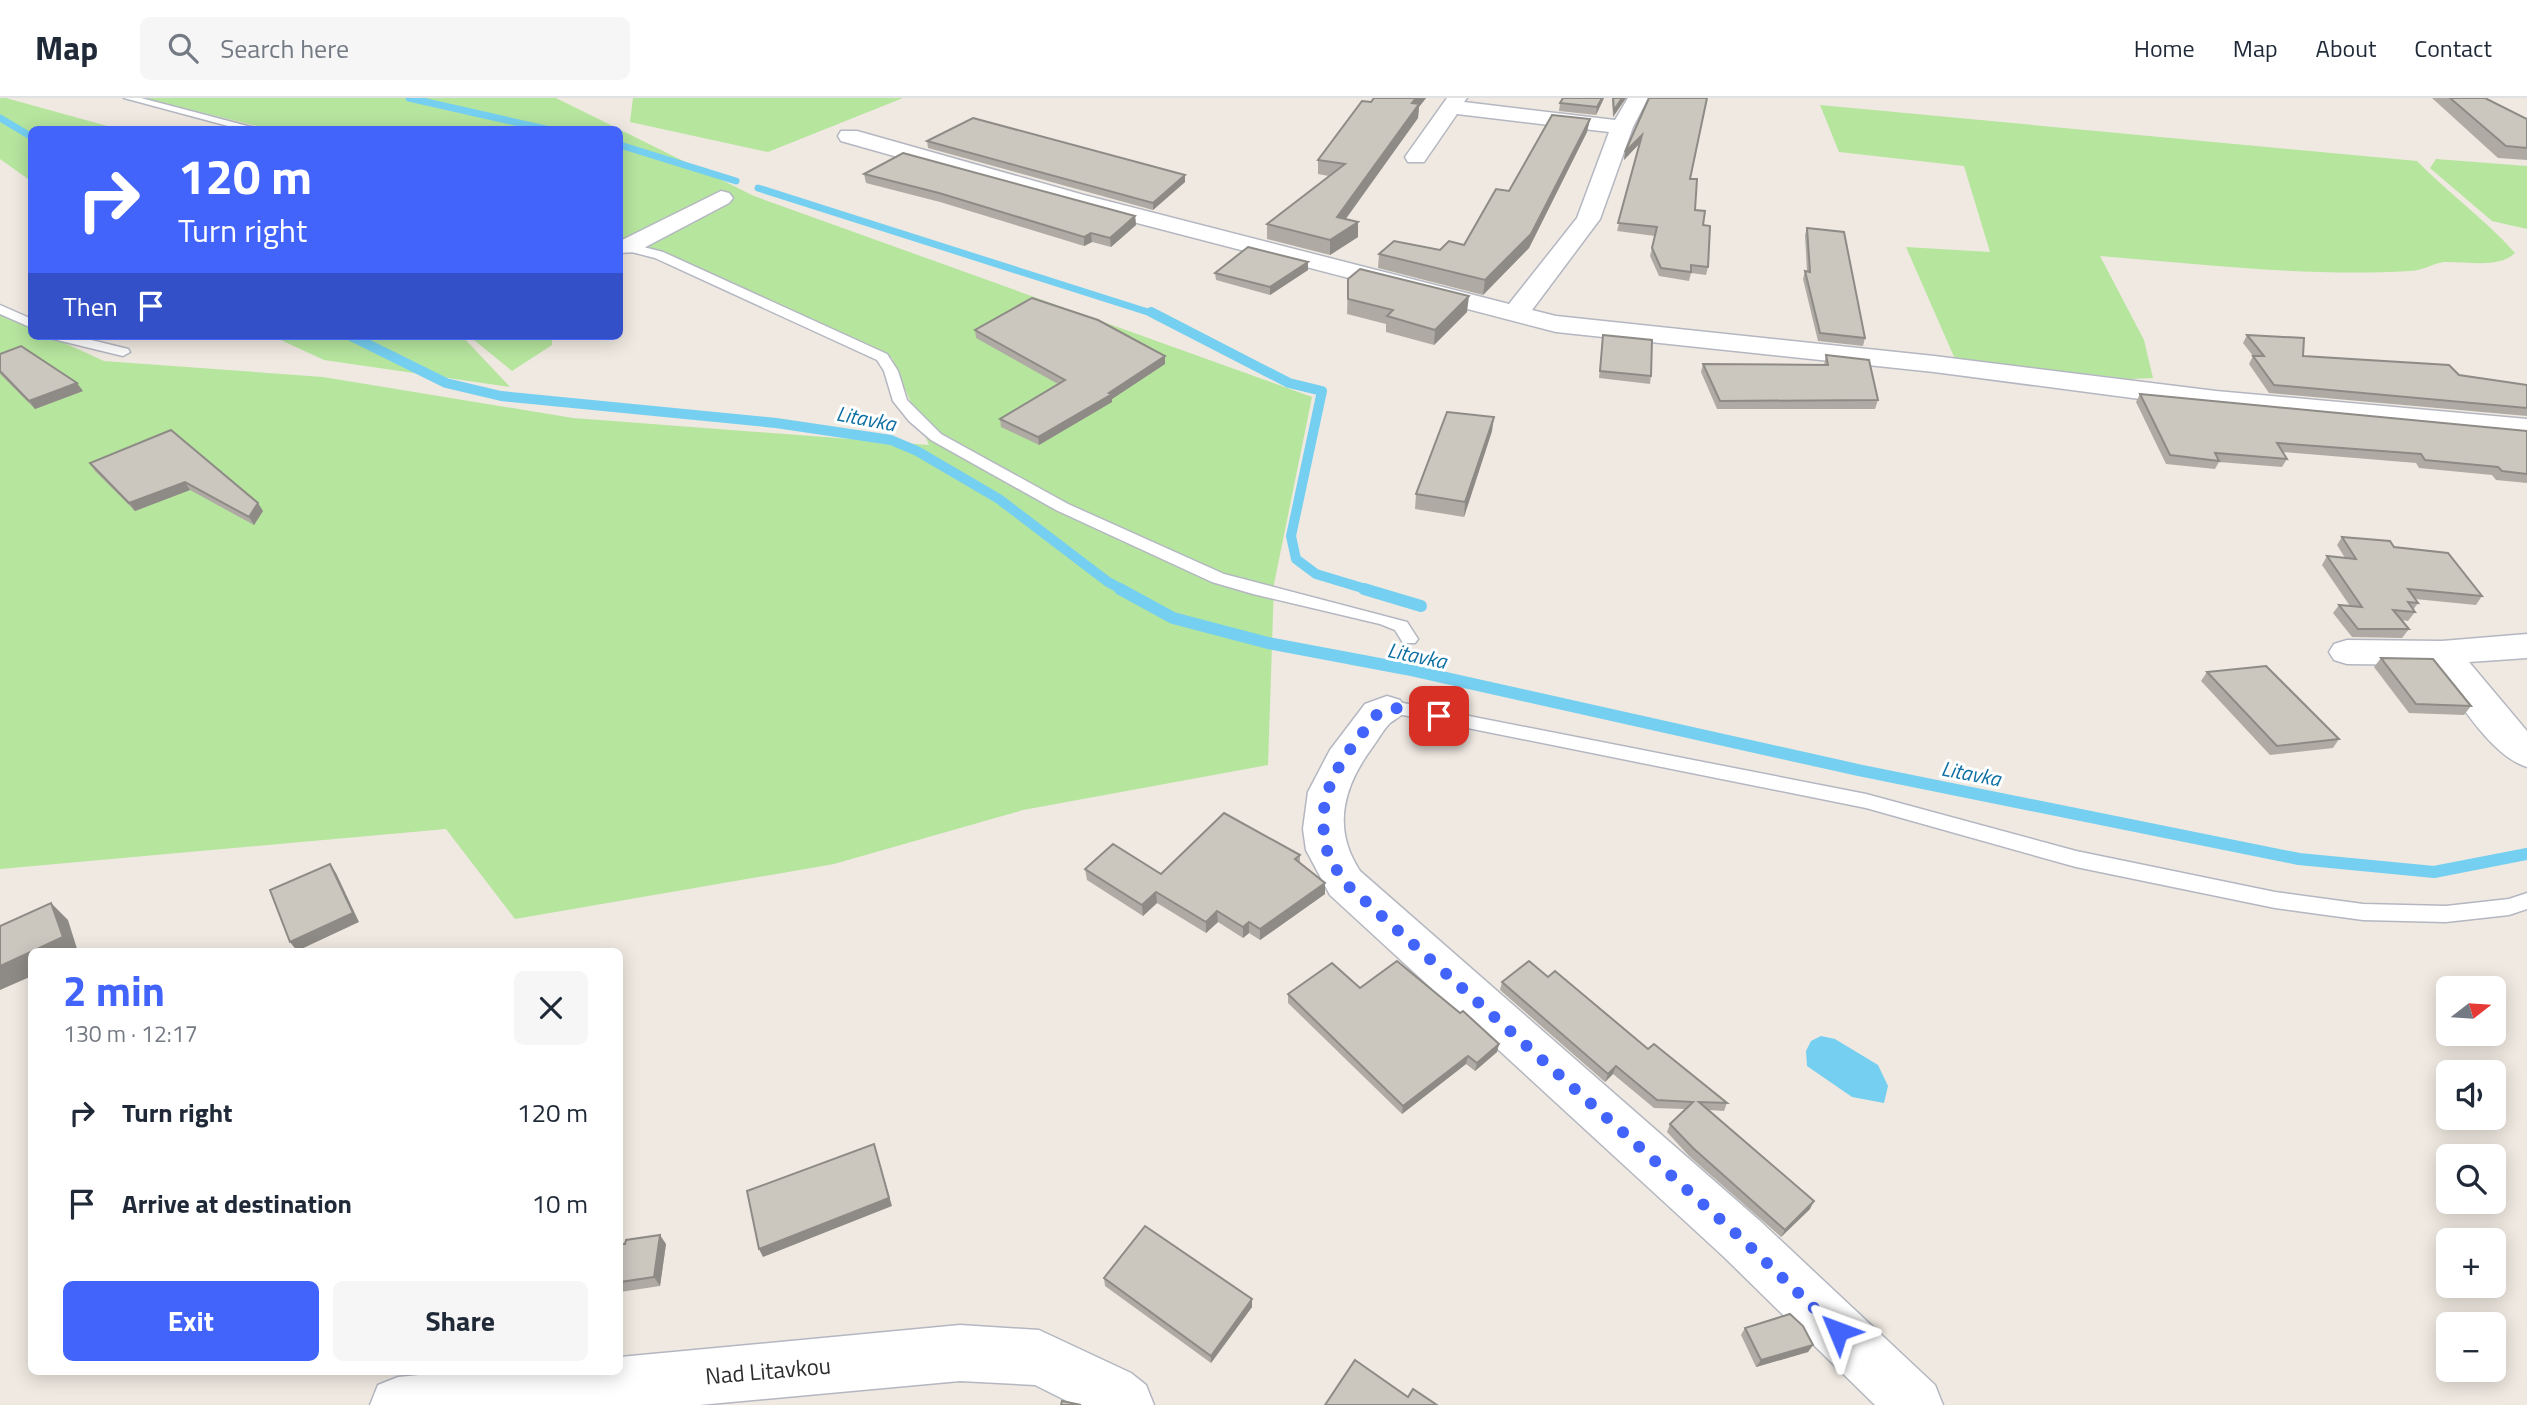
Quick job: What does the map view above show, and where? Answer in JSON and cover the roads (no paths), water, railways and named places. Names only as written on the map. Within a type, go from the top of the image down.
[{"type":"street","points":[[1514,315],[1588,219],[1622,127],[1638,98]]},
{"type":"street","points":[[1416,157],[1454,102],[1622,127]]},
{"type":"street","points":[[849,136],[1076,200],[1514,315],[1600,330],[1934,364],[2216,400],[2527,428]]},
{"type":"street","points":[[623,246],[720,198]]},
{"type":"street","points":[[2347,652],[2442,653],[2527,646]]},
{"type":"street","points":[[2442,653],[2519,732]]},
{"type":"street","points":[[1387,709],[1378,713],[1336,768],[1326,793],[1324,821],[1327,851],[1345,883],[1742,1239],[1915,1405]]},
{"type":"street","name":"Nad Litavkou","points":[[398,1405],[960,1353],[1039,1358],[1111,1393],[1126,1405]]},
{"type":"lane","points":[[129,98],[242,126]]},
{"type":"lane","points":[[623,246],[659,254],[882,357],[891,371],[900,401],[914,418],[936,437],[1062,507],[1218,578],[1253,590],[1385,620],[1401,626],[1409,639]]},
{"type":"lane","points":[[0,309],[28,322]]},
{"type":"lane","points":[[74,340],[123,352]]},
{"type":"lane","points":[[1387,709],[1398,708],[1866,801],[2076,859],[2276,900],[2363,912],[2446,914],[2509,907],[2527,901]]},
{"type":"water","points":[[1821,1036],[1835,1039],[1878,1065],[1888,1086],[1884,1103],[1852,1097],[1807,1066],[1806,1051],[1811,1041]]},
{"type":"waterway","points":[[409,98],[532,126]]},
{"type":"waterway","name":"Litavka","points":[[0,118],[28,135]]},
{"type":"waterway","points":[[623,146],[736,181]]},
{"type":"waterway","points":[[758,188],[1154,314]]},
{"type":"waterway","points":[[1151,312],[1289,383],[1322,391],[1291,536],[1296,559],[1316,574],[1369,590]]},
{"type":"waterway","name":"Litavka","points":[[359,340],[446,383],[501,396],[776,423],[891,440],[917,451],[999,499],[1108,582],[1123,590]]},
{"type":"waterway","name":"Litavka","points":[[1120,589],[1173,618],[1268,643],[1406,669],[1858,770],[2299,859],[2434,872],[2527,854]]},
{"type":"waterway","points":[[1364,589],[1421,606]]}]
